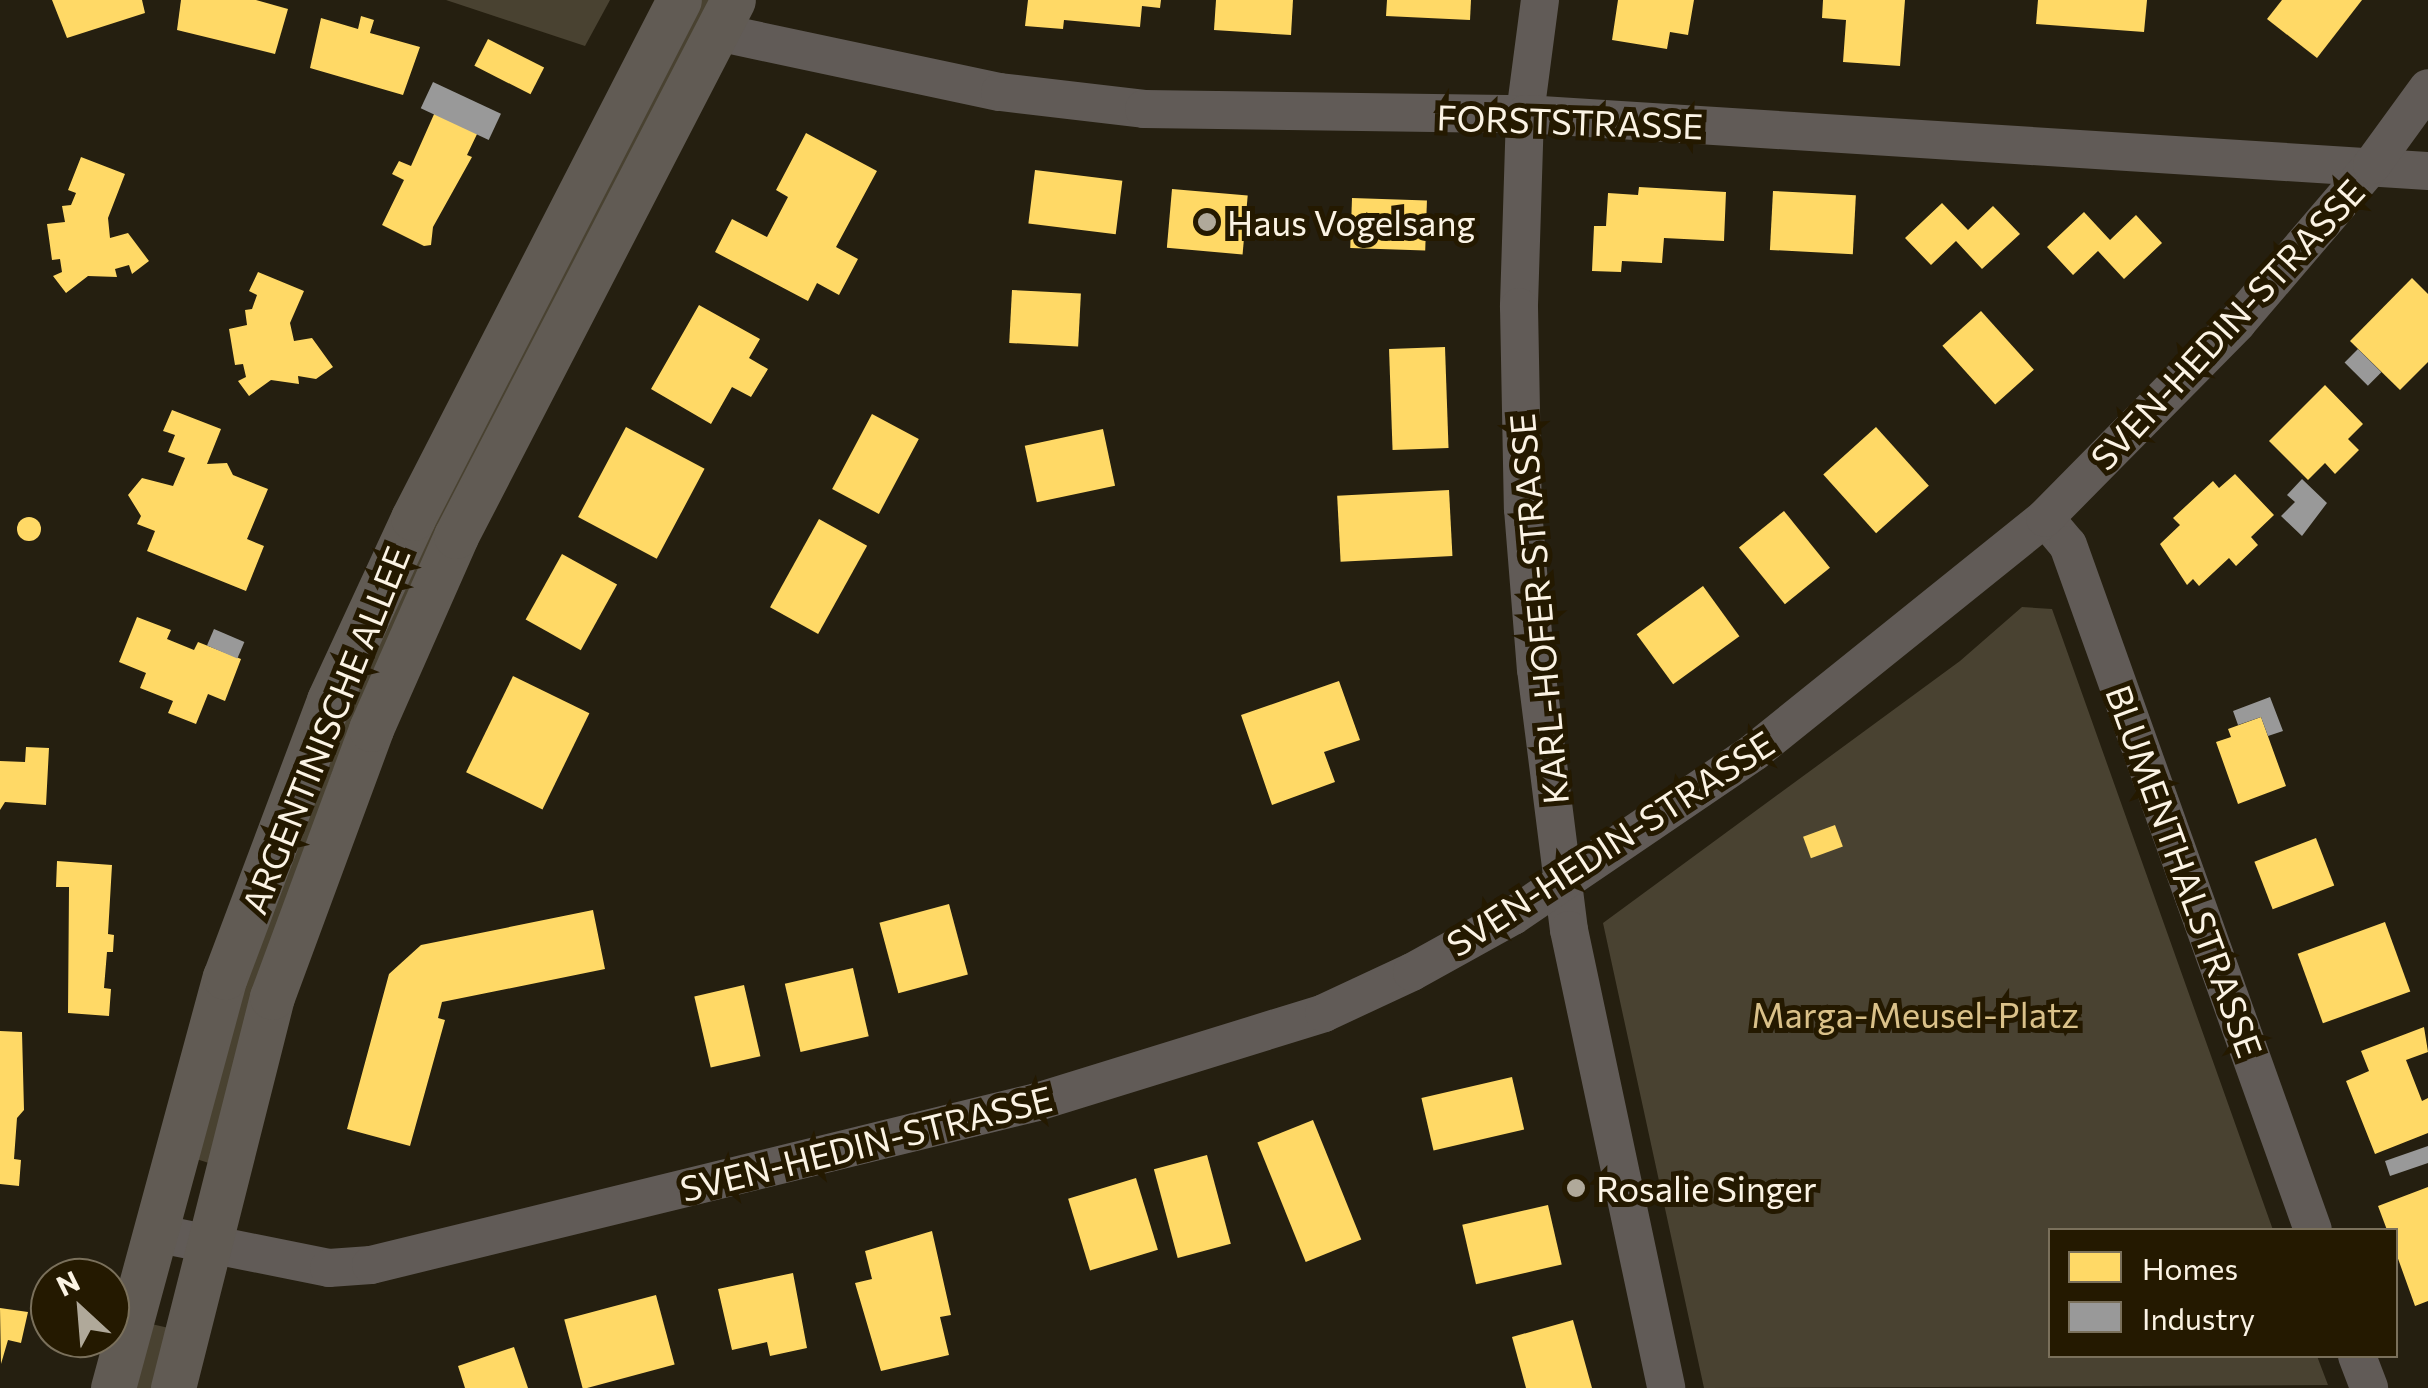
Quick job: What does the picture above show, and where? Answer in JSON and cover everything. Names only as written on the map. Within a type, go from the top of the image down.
[{"type":"main road","name":"ARGENTINISCHE ALLEE","points":[[113,1388],[225,977],[330,700],[413,518],[678,0]]},
{"type":"main road","name":"ARGENTINISCHE ALLEE","points":[[173,1388],[272,997],[371,729],[456,536],[725,16]]},
{"type":"street","name":"KARL-HOFER-STRASSE","points":[[1540,0],[1525,114],[1523,510],[1563,884],[1631,1244],[1666,1388]]},
{"type":"street","name":"FORSTSTRASSE","points":[[725,16],[1000,92],[1144,109],[1525,114],[2428,171]]},
{"type":"street","name":"SVEN-HEDIN-STRASSE","points":[[155,1232],[329,1268],[371,1264],[1037,1102],[1324,1013],[1412,972],[1563,884],[1754,752],[2045,518],[2236,323],[2372,165],[2428,88]]},
{"type":"street","name":"BLUMENTHALSTRASSE","points":[[2045,518],[2068,545],[2312,1228]]},
{"type":"street","points":[[2359,1358],[2369,1388]]},
{"type":"green space","points":[[446,0],[610,0],[585,46]]},
{"type":"green space","points":[[701,0],[710,0],[333,770],[256,987],[212,1164],[190,1157],[243,984],[354,694],[430,526]]},
{"type":"green space","name":"Marga-Meusel-Platz","points":[[2022,607],[2052,609],[2272,1228],[2048,1228],[2048,1358],[2318,1358],[2328,1385],[1704,1388],[1603,923],[1960,661]]},
{"type":"green space","points":[[147,1323],[173,1329],[160,1388],[132,1388]]},
{"type":"building: Homes","points":[[52,0],[142,0],[145,13],[67,38]]},
{"type":"building: Homes","points":[[181,0],[256,0],[288,9],[275,54],[177,30]]},
{"type":"building: Homes","points":[[1028,0],[1161,0],[1160,8],[1142,6],[1140,27],[1064,20],[1063,29],[1025,26]]},
{"type":"building: Homes","points":[[1216,0],[1293,0],[1291,35],[1214,30]]},
{"type":"building: Homes","points":[[1387,0],[1471,0],[1470,20],[1386,16]]},
{"type":"building: Homes","points":[[1618,0],[1694,0],[1688,35],[1670,32],[1667,49],[1612,40]]},
{"type":"building: Homes","points":[[1823,0],[1905,0],[1900,66],[1843,62],[1846,20],[1822,18]]},
{"type":"building: Homes","points":[[2038,0],[2147,0],[2144,32],[2036,24]]},
{"type":"building: Homes","points":[[2282,0],[2362,0],[2317,58],[2267,19]]},
{"type":"building: Homes","points":[[361,16],[374,20],[370,33],[420,47],[403,95],[310,68],[321,18],[358,29]]},
{"type":"building: Homes","points":[[488,39],[544,68],[531,94],[474,66]]},
{"type":"building: Homes","points":[[435,112],[478,132],[467,155],[472,157],[433,227],[431,245],[424,246],[382,225],[404,180],[392,174],[399,161],[411,166]]},
{"type":"building: Homes","points":[[806,133],[877,171],[836,247],[858,259],[839,295],[817,283],[808,301],[715,252],[732,219],[767,237],[788,197],[776,190]]},
{"type":"building: Homes","points":[[81,157],[125,174],[108,218],[110,238],[128,233],[149,261],[132,274],[129,265],[115,269],[117,277],[88,276],[66,293],[53,276],[62,272],[60,259],[52,260],[47,224],[65,222],[62,206],[71,205],[76,193],[68,190]]},
{"type":"building: Homes","points":[[1035,170],[1122,181],[1116,234],[1028,224]]},
{"type":"building: Homes","points":[[1639,187],[1726,192],[1724,241],[1664,238],[1662,263],[1622,261],[1621,272],[1592,271],[1594,226],[1606,226],[1608,193],[1638,195]]},
{"type":"building: Homes","name":"Haus Vogelsang","points":[[1172,189],[1248,196],[1243,254],[1167,248]]},
{"type":"building: Homes","points":[[1773,191],[1856,195],[1853,254],[1770,250]]},
{"type":"building: Homes","points":[[1352,198],[1427,201],[1425,251],[1350,248]]},
{"type":"building: Homes","points":[[1942,203],[1968,230],[1993,206],[2020,234],[1982,269],[1956,241],[1931,265],[1905,238]]},
{"type":"building: Homes","points":[[2084,212],[2110,240],[2136,215],[2162,243],[2124,279],[2098,251],[2073,275],[2047,247]]},
{"type":"building: Homes","points":[[258,272],[304,291],[290,323],[294,341],[312,338],[333,367],[316,379],[298,376],[299,384],[271,380],[249,396],[238,381],[246,377],[243,364],[235,365],[229,329],[247,325],[245,310],[252,309],[257,295],[249,291]]},
{"type":"building: Homes","points":[[2412,278],[2428,294],[2428,362],[2400,390],[2350,341]]},
{"type":"building: Homes","points":[[1012,290],[1081,294],[1078,347],[1009,343]]},
{"type":"building: Homes","points":[[699,305],[760,339],[749,358],[768,369],[751,397],[732,387],[711,424],[651,389]]},
{"type":"building: Homes","points":[[1981,311],[2034,370],[1995,405],[1942,346]]},
{"type":"building: Homes","points":[[1445,347],[1449,448],[1393,450],[1389,349]]},
{"type":"building: Homes","points":[[2325,385],[2363,424],[2348,439],[2359,450],[2335,474],[2325,463],[2308,480],[2269,441]]},
{"type":"building: Homes","points":[[172,410],[221,429],[207,464],[227,463],[233,475],[268,489],[247,539],[264,546],[246,591],[147,551],[155,531],[137,524],[141,516],[128,495],[142,478],[173,486],[185,458],[168,452],[175,435],[163,431]]},
{"type":"building: Homes","points":[[872,414],[919,439],[879,514],[832,489]]},
{"type":"building: Homes","points":[[626,427],[705,469],[657,559],[578,517]]},
{"type":"building: Homes","points":[[1876,427],[1929,486],[1876,533],[1823,475]]},
{"type":"building: Homes","points":[[1103,429],[1115,486],[1037,502],[1025,446]]},
{"type":"building: Homes","points":[[2235,474],[2274,515],[2251,537],[2258,545],[2236,566],[2229,558],[2199,586],[2193,579],[2187,585],[2160,544],[2180,525],[2173,518],[2213,481],[2219,488]]},
{"type":"building: Homes","points":[[1449,490],[1452,556],[1341,562],[1337,496]]},
{"type":"building: Homes","points":[[1784,511],[1830,568],[1785,604],[1739,548]]},
{"type":"building: Homes","points":[[29,517],[38,520],[38,538],[29,541],[20,538],[17,529],[20,520]]},
{"type":"building: Homes","points":[[819,519],[867,546],[818,634],[770,607]]},
{"type":"building: Homes","points":[[562,554],[617,585],[581,650],[526,620]]},
{"type":"building: Homes","points":[[1703,586],[1739,636],[1673,684],[1637,634]]},
{"type":"building: Homes","points":[[137,617],[171,630],[167,639],[194,650],[198,642],[241,659],[225,701],[208,694],[196,724],[168,713],[173,701],[140,688],[146,673],[119,662]]},
{"type":"building: Homes","points":[[513,676],[589,713],[542,809],[466,772]]},
{"type":"building: Homes","points":[[1339,681],[1360,740],[1324,752],[1335,782],[1272,805],[1241,715]]},
{"type":"building: Homes","points":[[2261,717],[2286,786],[2238,804],[2216,742],[2231,737],[2228,729]]},
{"type":"building: Homes","points":[[26,747],[49,748],[46,805],[5,802],[0,810],[0,761],[25,762]]},
{"type":"building: Homes","points":[[1835,825],[1843,847],[1811,858],[1803,837]]},
{"type":"building: Homes","points":[[2316,838],[2334,886],[2273,909],[2254,862]]},
{"type":"building: Homes","points":[[57,861],[112,865],[108,934],[114,935],[113,952],[107,952],[104,988],[111,989],[109,1016],[68,1013],[69,887],[56,887]]},
{"type":"building: Homes","points":[[949,904],[968,975],[898,993],[879,923]]},
{"type":"building: Homes","points":[[593,910],[605,969],[442,1002],[438,1018],[445,1020],[410,1146],[347,1129],[389,974],[421,945]]},
{"type":"building: Homes","points":[[2385,922],[2410,992],[2323,1023],[2298,954]]},
{"type":"building: Homes","points":[[853,968],[869,1036],[801,1052],[785,984]]},
{"type":"building: Homes","points":[[744,985],[760,1056],[711,1068],[694,996]]},
{"type":"building: Homes","points":[[2424,1027],[2428,1052],[2406,1060],[2422,1101],[2428,1098],[2428,1133],[2375,1154],[2346,1081],[2369,1071],[2361,1051]]},
{"type":"building: Homes","points":[[0,1031],[22,1032],[24,1110],[17,1118],[14,1159],[21,1160],[19,1186],[0,1184]]},
{"type":"building: Homes","points":[[1512,1077],[1524,1130],[1434,1151],[1421,1098]]},
{"type":"building: Homes","points":[[1313,1120],[1361,1240],[1306,1262],[1257,1142]]},
{"type":"building: Homes","points":[[1207,1155],[1231,1244],[1178,1258],[1154,1169]]},
{"type":"building: Homes","points":[[1136,1178],[1158,1250],[1090,1270],[1068,1199]]},
{"type":"building: Homes","points":[[2428,1187],[2428,1301],[2415,1306],[2398,1259],[2398,1228],[2386,1228],[2378,1206]]},
{"type":"building: Homes","points":[[1548,1205],[1562,1264],[1476,1284],[1462,1225]]},
{"type":"building: Homes","points":[[932,1231],[951,1315],[940,1317],[949,1355],[881,1371],[855,1283],[872,1279],[865,1251]]},
{"type":"building: Homes","points":[[793,1273],[807,1348],[770,1356],[767,1342],[732,1350],[718,1289]]},
{"type":"building: Homes","points":[[656,1295],[675,1365],[583,1388],[564,1320]]},
{"type":"building: Homes","points":[[0,1308],[28,1312],[21,1343],[8,1340],[1,1364]]},
{"type":"building: Homes","points":[[1573,1320],[1592,1388],[1526,1388],[1512,1337]]},
{"type":"building: Homes","points":[[514,1347],[528,1388],[465,1388],[458,1366]]},
{"type":"building: Industry","points":[[433,82],[501,114],[489,140],[421,108]]},
{"type":"building: Industry","points":[[2358,349],[2381,372],[2368,386],[2345,362]]},
{"type":"building: Industry","points":[[2302,479],[2327,503],[2302,536],[2281,516],[2295,502],[2287,495]]},
{"type":"building: Industry","points":[[214,629],[244,642],[237,658],[207,646]]},
{"type":"building: Industry","points":[[2270,697],[2283,731],[2268,736],[2261,717],[2238,725],[2233,711]]},
{"type":"building: Industry","points":[[2428,1146],[2428,1163],[2390,1176],[2385,1161]]},
{"type":"place","name":"Haus Vogelsang","points":[[1207,222]]},
{"type":"place","name":"Rosalie Singer","points":[[1576,1188]]}]
